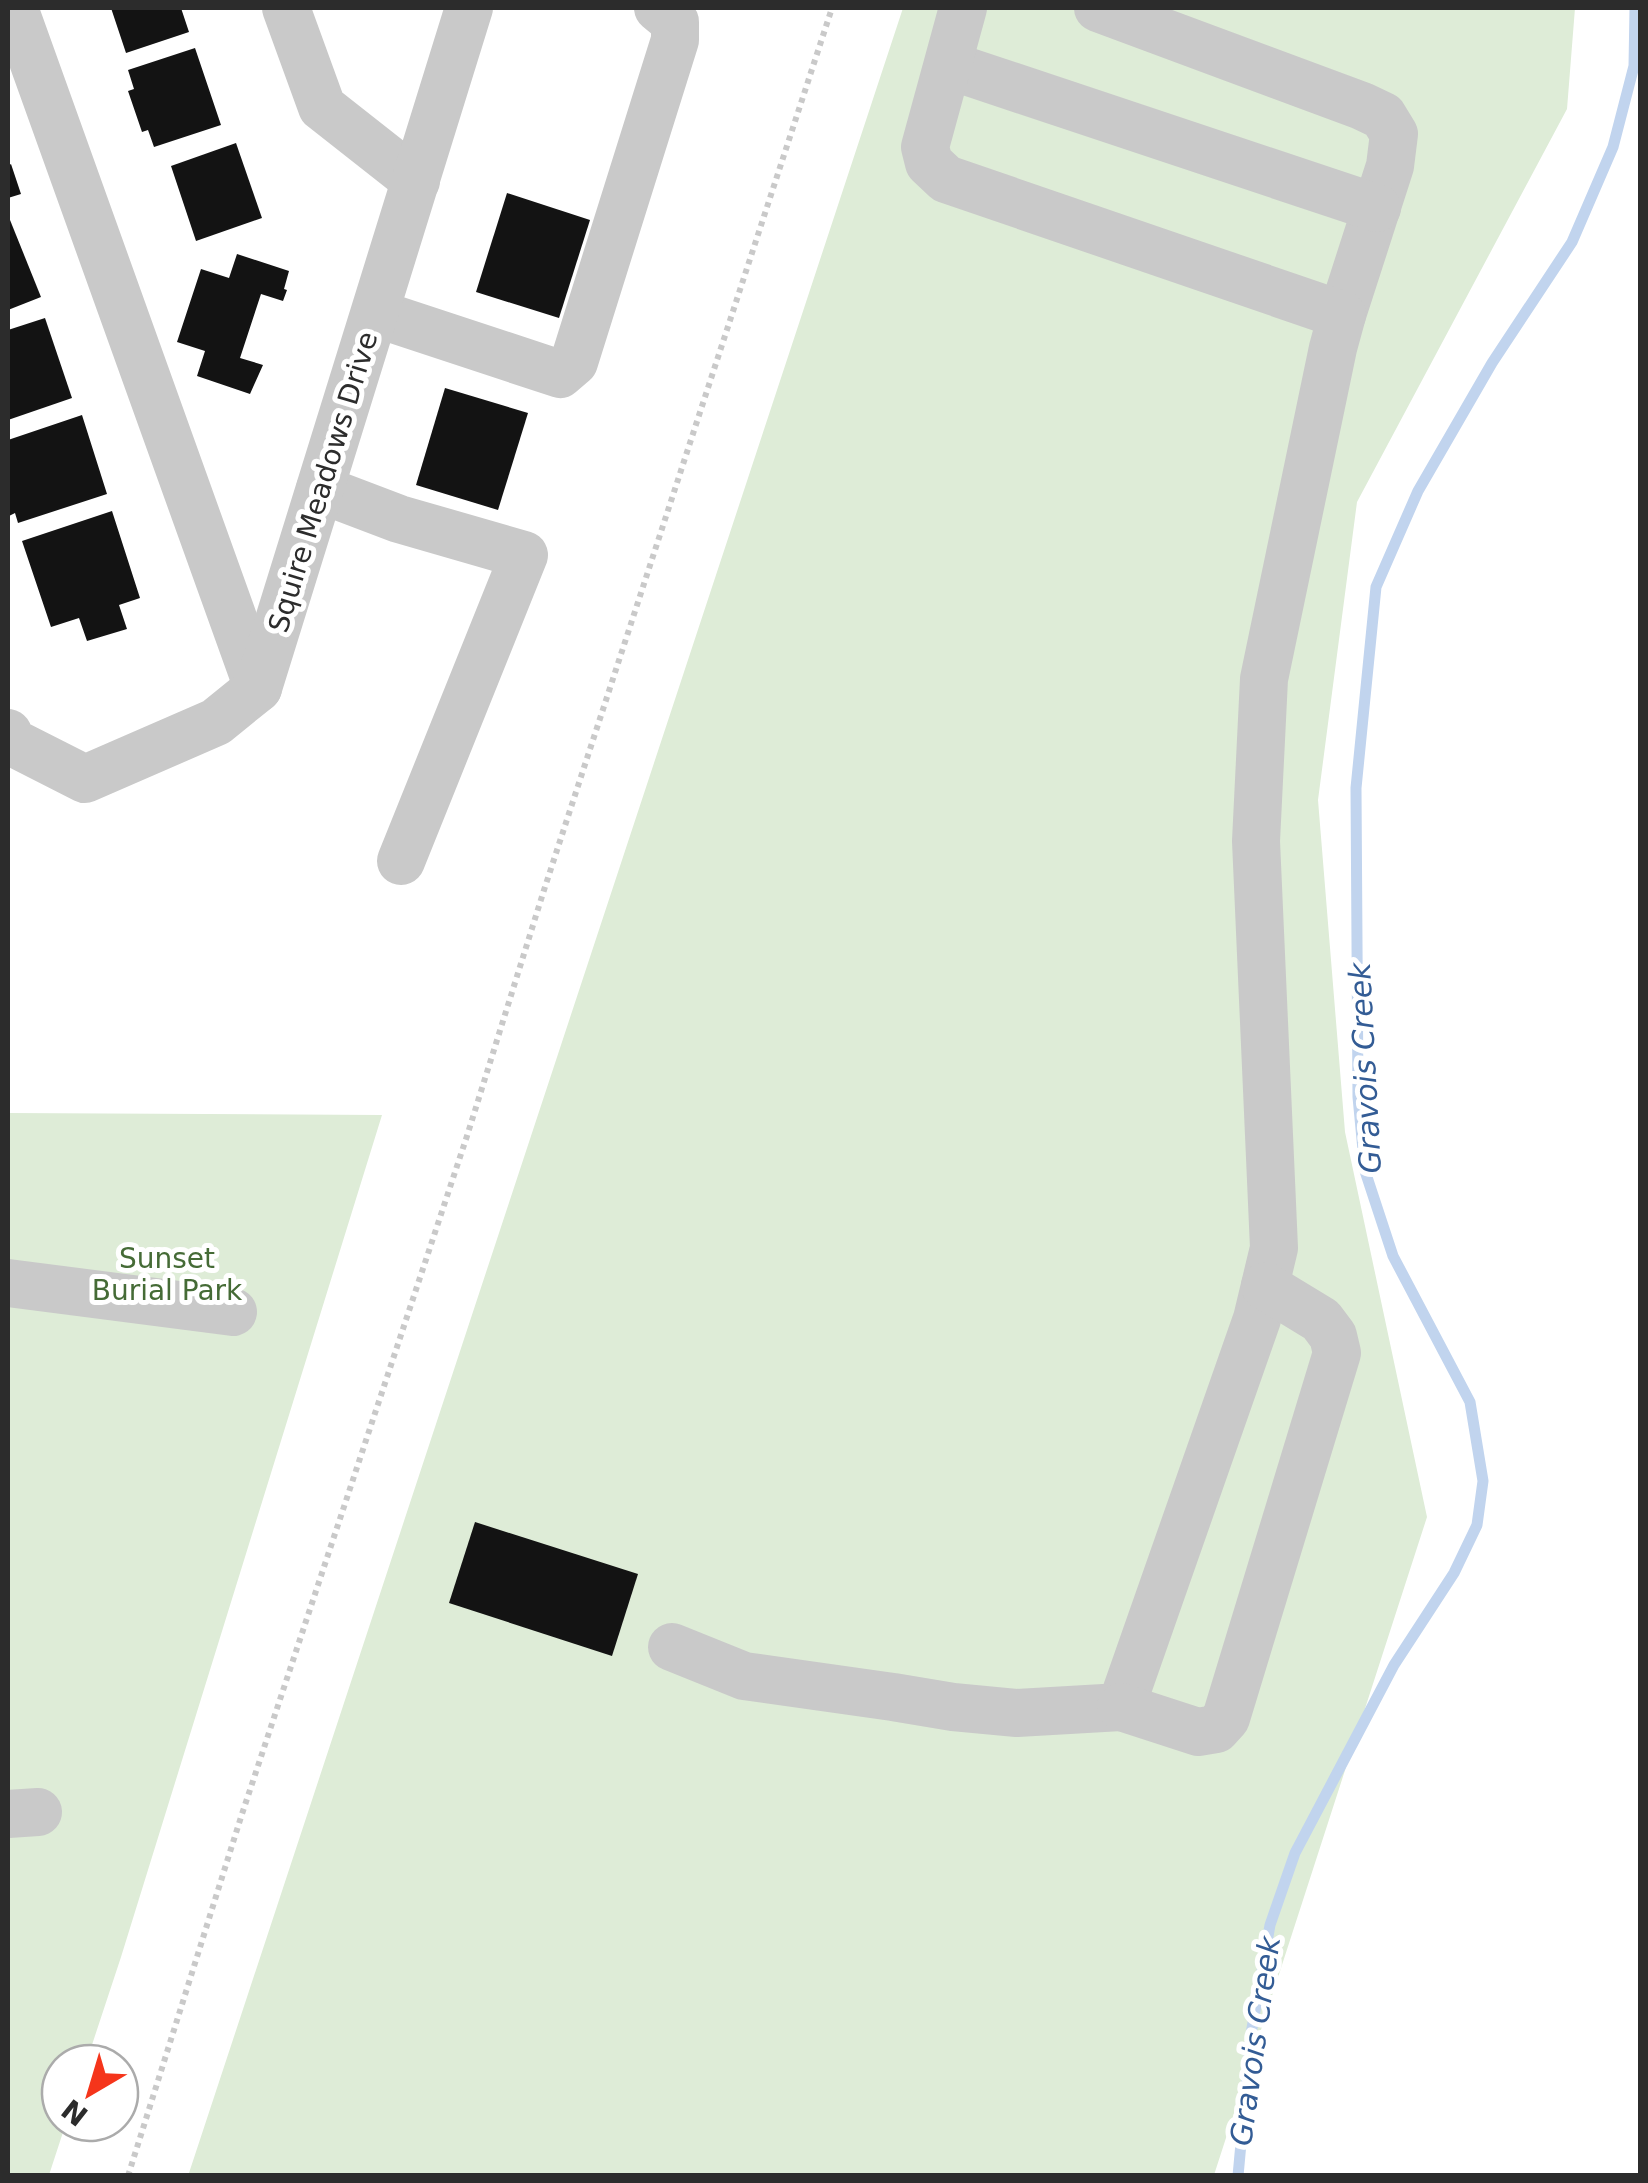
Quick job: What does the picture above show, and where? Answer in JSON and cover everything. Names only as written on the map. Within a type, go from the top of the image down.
[{"type":"street","points":[[9,737],[85,779],[216,722],[258,688],[14,8]]},
{"type":"street","points":[[286,8],[322,107],[416,182]]},
{"type":"street","name":"Squire Meadows Drive","points":[[258,688],[469,8]]},
{"type":"street","points":[[375,313],[560,374],[574,362],[676,40],[675,22],[658,8]]},
{"type":"street","points":[[964,8],[925,147],[929,163],[946,179],[1342,314]]},
{"type":"street","points":[[1098,8],[1382,116],[1394,134],[1390,166],[1332,348],[1264,678],[1256,841],[1274,1248],[1258,1319],[1121,1708]]},
{"type":"street","points":[[948,65],[1377,208]]},
{"type":"street","points":[[320,488],[399,518],[524,554],[401,861]]},
{"type":"street","points":[[8,1283],[233,1312]]},
{"type":"street","points":[[672,1647],[744,1676],[953,1708],[1017,1714],[1121,1708],[1198,1732],[1216,1730],[1226,1718],[1337,1353],[1333,1336],[1321,1320],[1265,1286]]},
{"type":"path","points":[[128,2176],[241,1817],[467,1136],[832,8]]},
{"type":"green space","points":[[903,8],[1575,8],[1567,109],[1357,502],[1318,800],[1345,1132],[1427,1517],[1214,2175],[188,2176]]},
{"type":"green space","name":"Sunset Burial Park","points":[[8,1113],[382,1115],[93,2043],[40,2043],[40,2143],[59,2143],[49,2175],[8,2176]]},
{"type":"building","points":[[111,8],[181,8],[189,32],[126,53]]},
{"type":"building","points":[[195,48],[221,125],[154,147],[148,130],[142,132],[128,91],[134,89],[128,70]]},
{"type":"building","points":[[236,143],[262,218],[196,241],[171,166]]},
{"type":"building","points":[[11,164],[21,194],[8,198],[8,166]]},
{"type":"building","points":[[507,193],[590,220],[559,318],[476,292]]},
{"type":"building","points":[[8,215],[41,297],[8,310]]},
{"type":"building","points":[[237,254],[289,271],[283,301],[261,294],[240,358],[263,365],[250,394],[197,376],[205,351],[177,342],[201,269],[229,278]]},
{"type":"building","points":[[45,318],[72,398],[8,420],[8,330]]},
{"type":"building","points":[[445,388],[528,413],[498,510],[416,485]]},
{"type":"building","points":[[82,415],[107,494],[18,523],[15,513],[9,516],[8,512],[8,440]]},
{"type":"building","points":[[112,511],[140,598],[119,605],[127,629],[87,641],[79,618],[51,627],[22,541]]},
{"type":"building","points":[[475,1522],[638,1574],[612,1656],[449,1603]]},
{"type":"waterway","name":"Gravois Creek","points":[[1238,2176],[1251,2034],[1270,1925],[1295,1853],[1394,1665],[1454,1573],[1477,1525],[1483,1481],[1470,1402],[1393,1256],[1365,1171],[1358,1097],[1356,788],[1376,587],[1418,491],[1492,363],[1572,242],[1613,147],[1634,66],[1635,8]]}]
